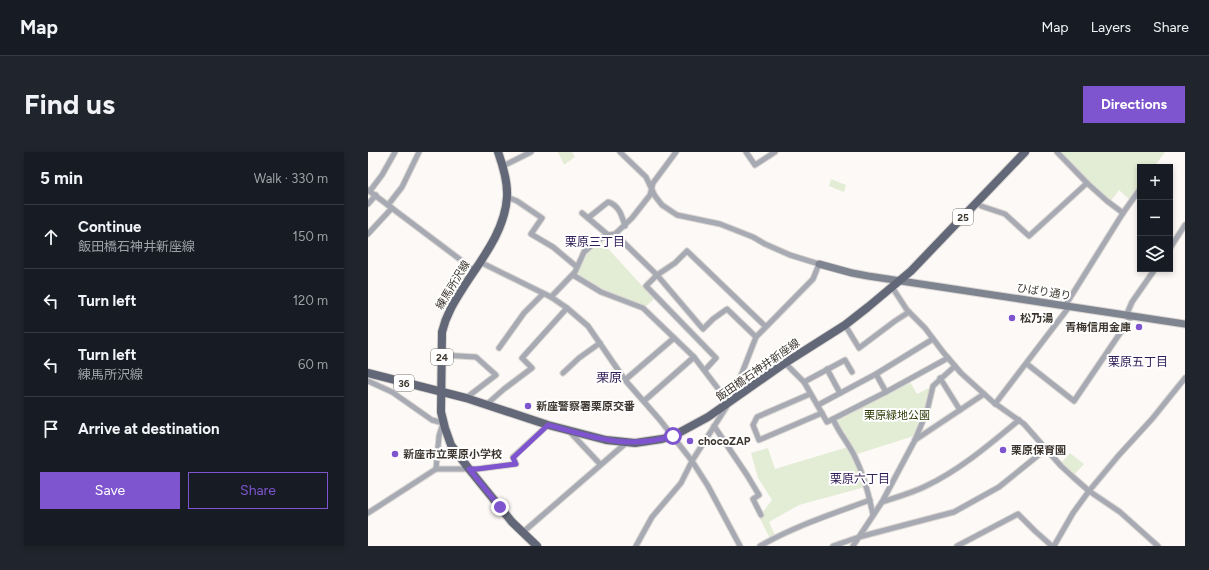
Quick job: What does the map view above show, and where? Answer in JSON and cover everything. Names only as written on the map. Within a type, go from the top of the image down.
[{"type":"main road","name":"練馬所沢線","points":[[498,152],[503,166],[507,187],[507,197],[501,224],[448,314],[442,332],[441,412],[446,434],[455,451],[522,533],[537,546]]},
{"type":"main road","name":"飯田橋石神井新座線","points":[[441,392],[487,404],[548,425],[606,440],[626,443],[650,441],[673,436],[708,417],[785,363],[845,325],[868,307],[911,271],[1025,152]]},
{"type":"main road","name":"36","points":[[368,373],[441,392]]},
{"type":"street","points":[[394,152],[382,175],[369,190],[474,270]]},
{"type":"street","points":[[368,234],[390,207],[402,187],[419,152]]},
{"type":"street","points":[[503,166],[531,152]]},
{"type":"street","points":[[620,152],[646,177],[655,196],[662,205],[677,215],[720,224],[753,237],[778,250],[819,264],[812,278],[756,337],[729,403],[692,460],[681,483],[652,517],[636,546]]},
{"type":"street","points":[[551,297],[573,275],[584,252],[598,240],[608,235],[615,234],[625,226],[650,195],[653,183],[676,152]]},
{"type":"street","points":[[746,152],[755,165],[776,152]]},
{"type":"street","points":[[1057,152],[1087,183],[1123,213]]},
{"type":"street","points":[[981,206],[1005,214],[1030,236],[1087,183]]},
{"type":"street","points":[[996,404],[1027,364],[1067,307],[1123,213],[1137,193]]},
{"type":"street","points":[[368,204],[376,195]]},
{"type":"street","points":[[507,197],[517,201],[542,218],[531,234],[553,246],[577,267]]},
{"type":"street","points":[[588,218],[608,202],[612,203],[622,213],[625,226]]},
{"type":"street","points":[[582,213],[608,235]]},
{"type":"street","points":[[1173,243],[1185,225]]},
{"type":"street","points":[[615,234],[657,275],[703,329],[727,309],[756,337]]},
{"type":"street","points":[[705,370],[716,358],[646,286],[657,275],[675,263],[687,251],[765,326]]},
{"type":"street","points":[[480,262],[551,297],[568,308],[588,326],[625,380],[692,460],[708,486],[740,546]]},
{"type":"street","name":"ひばり通り","points":[[819,264],[852,273],[900,281],[1185,324]]},
{"type":"street","points":[[1027,364],[1074,402],[1129,316],[1132,302],[1153,272]]},
{"type":"street","points":[[573,275],[600,292],[643,308],[694,357],[729,403]]},
{"type":"street","points":[[892,287],[909,312],[925,328],[955,366],[984,394],[1019,420],[1063,467],[1089,491],[1120,512],[1158,546]]},
{"type":"street","points":[[498,348],[524,313],[543,294]]},
{"type":"street","points":[[487,404],[532,368],[522,358],[568,308]]},
{"type":"street","points":[[845,325],[859,348],[909,312]]},
{"type":"street","points":[[625,380],[674,338]]},
{"type":"street","points":[[818,406],[876,374],[933,339]]},
{"type":"street","points":[[563,373],[579,358],[600,343]]},
{"type":"street","points":[[442,355],[476,357],[496,375],[466,398]]},
{"type":"street","points":[[644,401],[694,357]]},
{"type":"street","points":[[785,363],[804,382],[827,422],[948,358]]},
{"type":"street","points":[[804,382],[845,360],[852,372]]},
{"type":"street","points":[[853,546],[882,502],[915,440],[927,411],[933,386],[940,378],[955,366]]},
{"type":"street","points":[[828,369],[840,393]]},
{"type":"street","points":[[876,374],[886,392]]},
{"type":"street","points":[[940,378],[960,410]]},
{"type":"street","points":[[957,546],[1018,514],[1053,546],[1073,513],[1089,491],[1118,455],[1152,419],[1185,378]]},
{"type":"street","points":[[368,381],[392,392],[432,420],[443,423],[439,436],[436,469]]},
{"type":"street","points":[[810,394],[757,417],[753,425],[759,440],[822,412]]},
{"type":"street","points":[[915,440],[984,394]]},
{"type":"street","points":[[833,419],[837,429],[856,459],[870,500],[873,515]]},
{"type":"street","points":[[882,502],[909,494],[927,486],[951,472],[984,449],[1019,420]]},
{"type":"street","points":[[368,513],[436,469],[477,469],[516,464],[513,458],[548,425]]},
{"type":"street","points":[[714,426],[747,475],[759,496],[753,499],[761,515]]},
{"type":"street","points":[[570,431],[600,464]]},
{"type":"street","points":[[522,533],[626,443]]},
{"type":"street","points":[[833,546],[954,512],[999,487],[1046,449]]},
{"type":"street","points":[[760,546],[806,523],[870,500]]},
{"type":"green space","points":[[558,152],[572,152],[575,157],[564,165]]},
{"type":"green space","points":[[1060,152],[1165,152],[1156,164],[1137,164],[1137,190],[1130,200],[1119,190],[1110,202],[1088,182]]},
{"type":"green space","points":[[831,179],[846,185],[844,192],[829,186]]},
{"type":"green space","points":[[602,242],[654,299],[645,307],[601,291],[574,274],[586,254]]},
{"type":"green space","name":"栗原緑地公園","points":[[909,380],[917,394],[933,386],[917,435],[854,455],[865,487],[799,505],[769,522],[776,537],[771,540],[759,517],[772,500],[758,478],[751,453],[768,448],[775,469],[848,447],[833,419]]},
{"type":"green space","points":[[1070,453],[1084,464],[1073,476],[1060,464]]},
{"type":"place","name":"松乃湯","points":[[1012,318]]},
{"type":"place","name":"青梅信用金庫","points":[[1139,327]]},
{"type":"place","name":"新座警察署栗原交番","points":[[528,406]]},
{"type":"place","name":"chocoZAP","points":[[690,441]]},
{"type":"place","name":"栗原保育園","points":[[1003,450]]},
{"type":"place","name":"新座市立栗原小学校","points":[[395,454]]},
{"type":"district","name":"栗原三丁目","points":[[595,242]]},
{"type":"district","name":"栗原五丁目","points":[[1138,362]]},
{"type":"district","name":"栗原","points":[[609,377]]},
{"type":"district","name":"栗原六丁目","points":[[860,479]]},
{"type":"route","points":[[500,507],[469,469],[516,464],[513,458],[548,425],[606,440],[626,443],[650,441],[673,436]]}]
